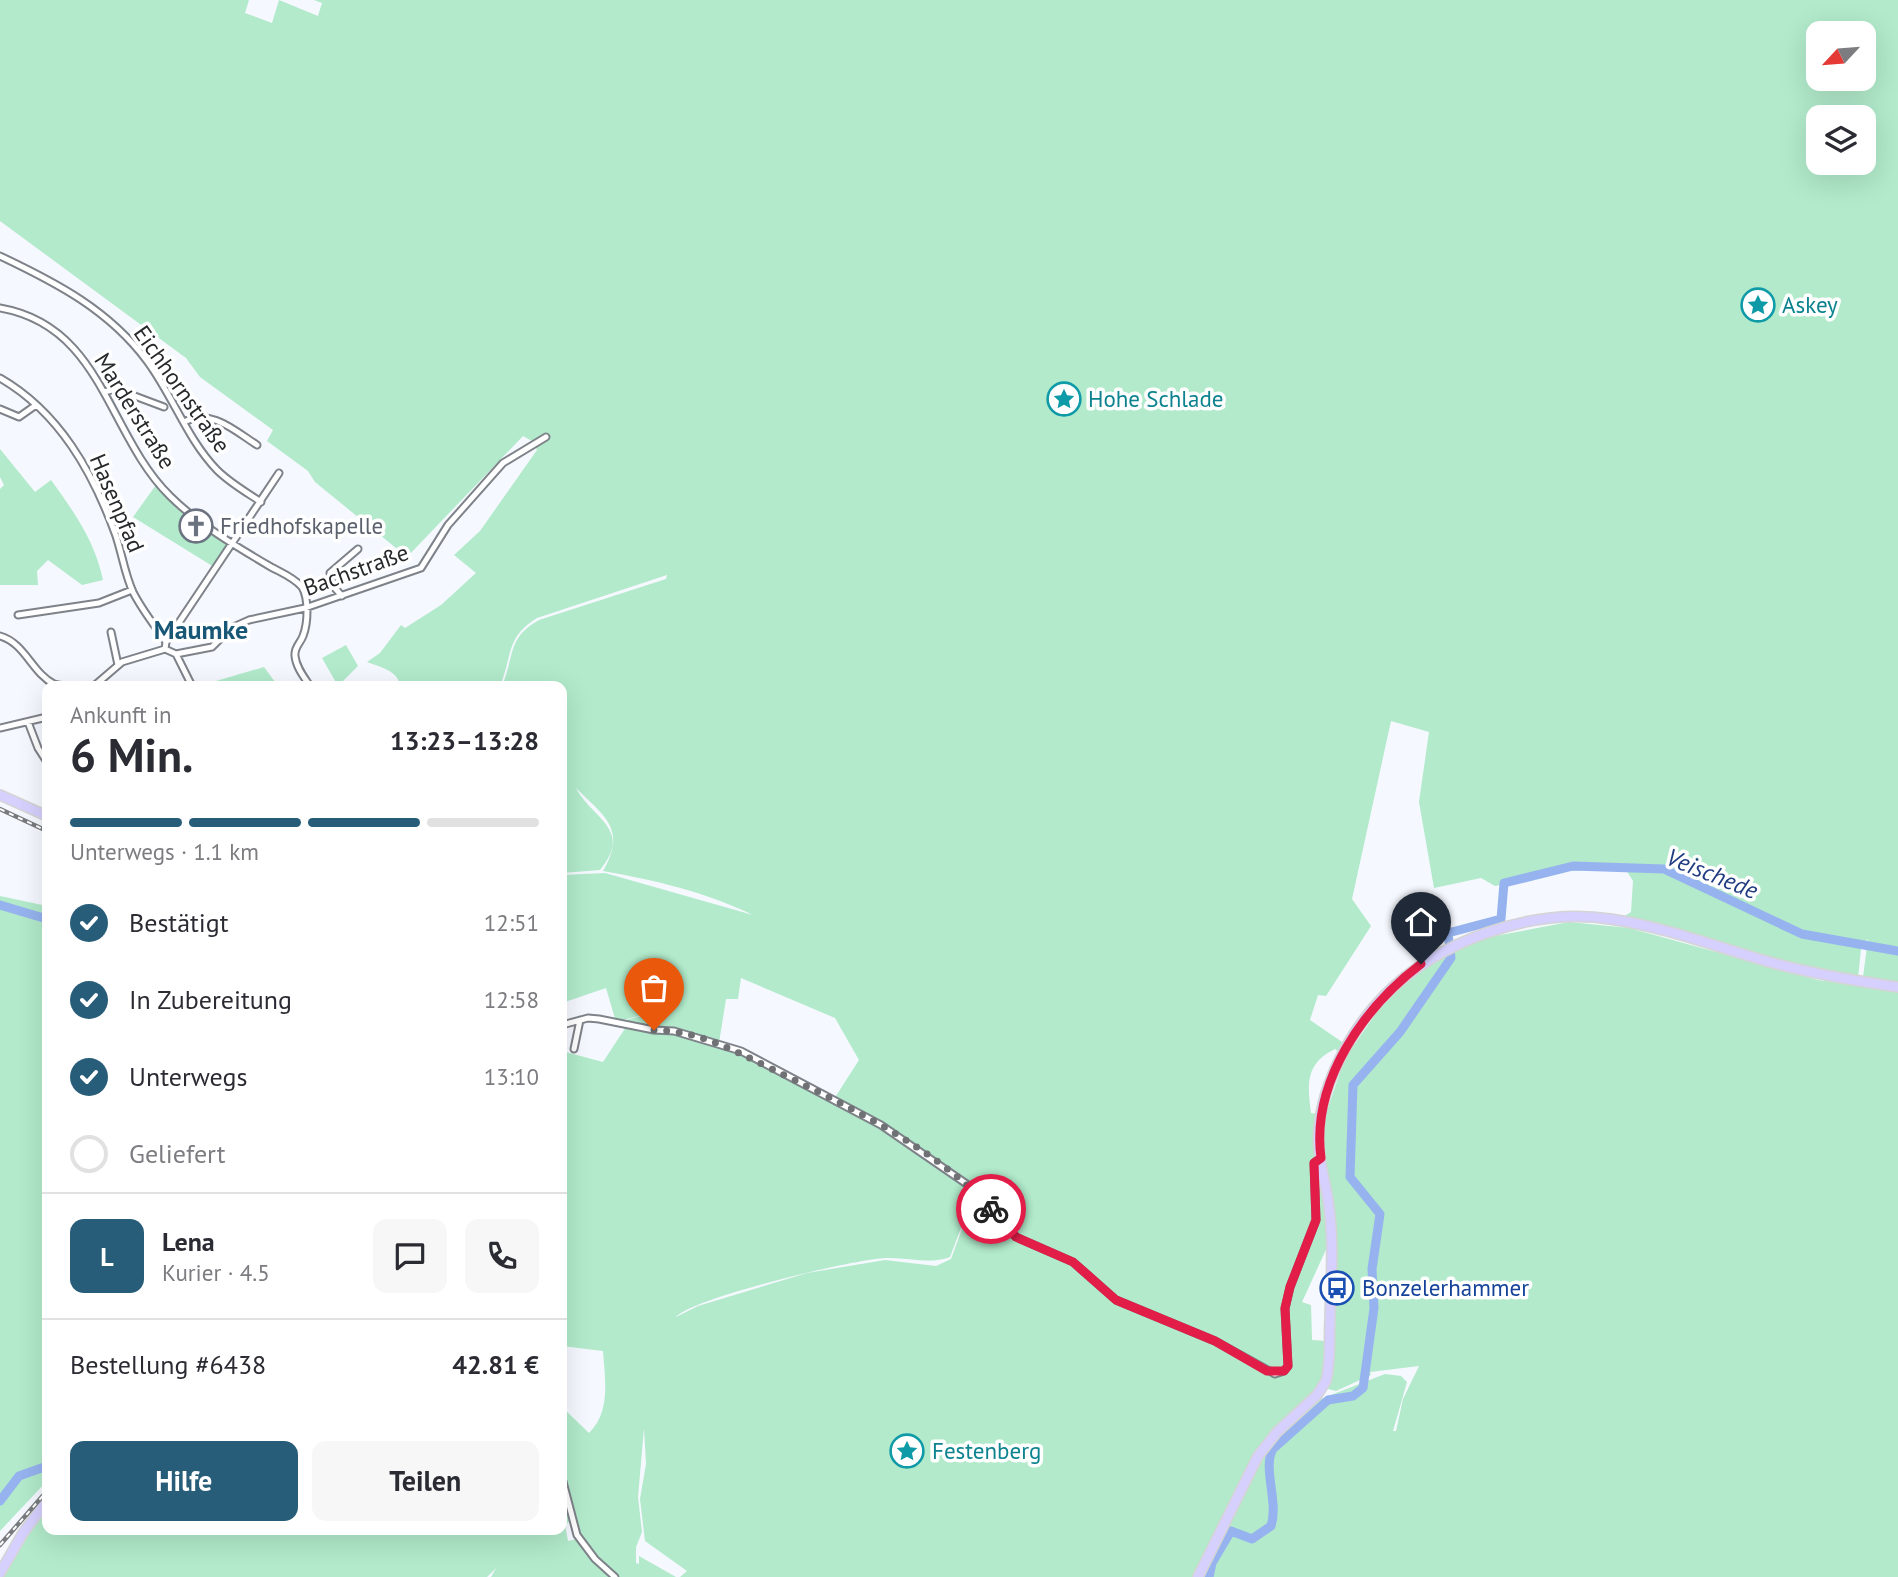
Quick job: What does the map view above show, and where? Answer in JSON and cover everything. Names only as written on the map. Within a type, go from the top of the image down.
[{"type":"main road","points":[[0,795],[42,814]]},
{"type":"main road","points":[[1198,1577],[1258,1456],[1276,1432],[1306,1407],[1321,1390],[1329,1369],[1332,1233],[1321,1158],[1319,1129],[1322,1111],[1335,1073],[1353,1038],[1368,1014],[1395,985],[1443,950],[1459,943],[1520,925],[1560,918],[1597,917],[1647,926],[1797,969],[1898,987]]},
{"type":"main road","points":[[0,1573],[30,1522],[42,1507]]},
{"type":"street","name":"Eichhornstraße","points":[[0,256],[68,290],[112,322],[145,358],[197,445],[218,470],[261,502]]},
{"type":"street","name":"Marderstraße","points":[[0,308],[33,318],[53,330],[90,367],[133,445],[161,487],[182,507],[296,580],[307,595],[305,608]]},
{"type":"street","name":"Hasenpfad","points":[[0,377],[36,405],[65,436],[93,482],[115,534],[132,590],[165,645]]},
{"type":"street","points":[[104,392],[116,389],[164,407]]},
{"type":"street","points":[[0,409],[19,417],[36,405]]},
{"type":"street","points":[[184,422],[192,418],[208,417],[257,445]]},
{"type":"street","name":"Bachstraße","points":[[176,654],[208,649],[231,628],[249,620],[305,608],[421,568],[448,525],[503,463],[546,437]]},
{"type":"street","points":[[100,681],[118,665],[165,645],[279,473]]},
{"type":"street","points":[[342,596],[333,586],[330,573],[358,549]]},
{"type":"street","points":[[18,615],[86,606],[132,590]]},
{"type":"street","points":[[305,608],[303,636],[295,649],[295,659],[307,681]]},
{"type":"street","points":[[111,632],[118,665]]},
{"type":"street","points":[[0,636],[13,641],[50,681]]},
{"type":"street","points":[[165,645],[176,654],[190,681]]},
{"type":"street","points":[[0,728],[42,718]]},
{"type":"street","points":[[28,722],[42,754]]},
{"type":"street","points":[[567,1024],[599,1019],[674,1031],[741,1051],[873,1120],[971,1187],[1023,1243],[1073,1262],[1124,1304],[1215,1341],[1275,1374],[1284,1371],[1288,1366],[1285,1308],[1290,1287],[1314,1232],[1314,1163],[1321,1158]]},
{"type":"street","points":[[574,1049],[580,1020]]},
{"type":"street","points":[[567,1497],[577,1535],[589,1552],[615,1577]]},
{"type":"green space","points":[[0,0],[249,0],[245,13],[272,23],[279,0],[318,16],[322,3],[314,0],[1898,0],[1898,982],[1863,977],[1868,939],[1861,949],[1858,978],[1755,955],[1623,917],[1631,912],[1633,881],[1626,870],[1568,871],[1495,886],[1481,878],[1434,888],[1419,802],[1429,732],[1391,721],[1352,899],[1371,926],[1326,996],[1318,995],[1310,1020],[1345,1044],[1340,1053],[1335,1049],[1318,1061],[1309,1083],[1311,1113],[1318,1114],[1316,1144],[1328,1218],[1329,1243],[1302,1302],[1311,1305],[1312,1340],[1327,1341],[1325,1375],[1320,1387],[1257,1453],[1195,1577],[680,1577],[687,1571],[645,1541],[640,1499],[646,1464],[644,1428],[638,1497],[642,1532],[636,1547],[636,1563],[639,1564],[639,1556],[676,1577],[617,1577],[584,1539],[567,1495],[567,1412],[589,1433],[601,1415],[605,1384],[603,1351],[567,1347],[567,1052],[603,1062],[626,1027],[673,1032],[743,1053],[872,1121],[966,1183],[991,1212],[961,1228],[950,1257],[926,1261],[886,1258],[810,1272],[711,1300],[688,1309],[676,1317],[698,1306],[807,1273],[885,1260],[936,1266],[951,1259],[962,1229],[993,1213],[1022,1243],[1072,1262],[1098,1284],[1073,1261],[1023,1241],[967,1181],[873,1119],[834,1099],[859,1060],[835,1018],[741,978],[738,999],[726,999],[719,1043],[672,1029],[619,1022],[680,1005],[616,1022],[606,988],[567,1001],[567,875],[605,873],[753,915],[679,888],[603,871],[613,844],[600,870],[567,873],[567,681],[504,681],[517,641],[539,620],[666,579],[667,575],[537,618],[527,625],[515,640],[502,681],[399,681],[391,672],[367,662],[380,653],[401,625],[405,628],[441,605],[476,573],[454,555],[480,531],[537,450],[535,445],[549,437],[548,434],[532,441],[523,436],[407,557],[315,482],[308,471],[267,441],[273,430],[200,377],[186,358],[0,221]],"holes":[[[576,788],[604,816],[613,834],[613,844],[606,825]],[[1112,1296],[1216,1339],[1273,1371],[1273,1377],[1216,1343],[1123,1305]]]},
{"type":"green space","points":[[0,449],[35,492],[51,480],[89,540],[103,580],[82,585],[48,560],[37,571],[38,585],[0,585],[0,489],[4,485],[0,477]]},
{"type":"green space","points":[[156,485],[175,504],[229,543],[214,567],[133,517]]},
{"type":"green space","points":[[346,645],[358,666],[343,681],[335,681],[322,658]]},
{"type":"green space","points":[[264,667],[274,681],[216,681]]},
{"type":"green space","points":[[0,896],[42,905],[42,1486],[0,1531]]},
{"type":"green space","points":[[1569,922],[1629,928],[1818,980],[1898,991],[1898,1577],[1202,1577],[1262,1458],[1283,1430],[1318,1400],[1385,1374],[1401,1376],[1407,1382],[1393,1431],[1396,1431],[1403,1399],[1419,1366],[1370,1372],[1371,1375],[1336,1391],[1328,1389],[1333,1370],[1337,1289],[1322,1125],[1345,1058],[1386,999],[1403,982],[1446,953],[1490,937]]},
{"type":"green space","points":[[42,1514],[42,1535],[567,1535],[568,1541],[577,1539],[613,1577],[491,1577],[496,1568],[487,1577],[2,1577]]},
{"type":"waterway","name":"Veischede","points":[[1209,1577],[1212,1563],[1231,1531],[1252,1539],[1271,1526],[1273,1506],[1269,1465],[1273,1449],[1328,1400],[1353,1396],[1363,1388],[1374,1308],[1372,1269],[1380,1214],[1350,1177],[1353,1085],[1400,1032],[1451,958],[1448,933],[1501,919],[1504,883],[1573,866],[1664,869],[1802,934],[1898,951]]},
{"type":"waterway","points":[[0,905],[42,918]]},
{"type":"waterway","points":[[0,1501],[19,1476],[42,1468]]},
{"type":"railway","points":[[0,809],[42,829]]},
{"type":"railway","points":[[0,1545],[42,1497]]},
{"type":"way so far","points":[[654,1030],[674,1031],[741,1051],[873,1120],[971,1187],[991,1209]]},
{"type":"place","name":"Askey","points":[[1758,305]]},
{"type":"place","name":"Hohe Schlade","points":[[1064,399]]},
{"type":"place","name":"Friedhofskapelle","points":[[196,526]]},
{"type":"place","name":"Bonzelerhammer","points":[[1337,1288]]},
{"type":"place","name":"Festenberg","points":[[907,1451]]},
{"type":"district","name":"Maumke","points":[[201,630]]},
{"type":"route","points":[[991,1209],[1023,1243],[1073,1262],[1116,1300],[1215,1341],[1267,1371],[1281,1373],[1288,1366],[1285,1308],[1290,1287],[1314,1232],[1316,1220],[1314,1163],[1321,1158],[1319,1129],[1327,1095],[1335,1073],[1359,1027],[1379,1001],[1421,964]]}]
